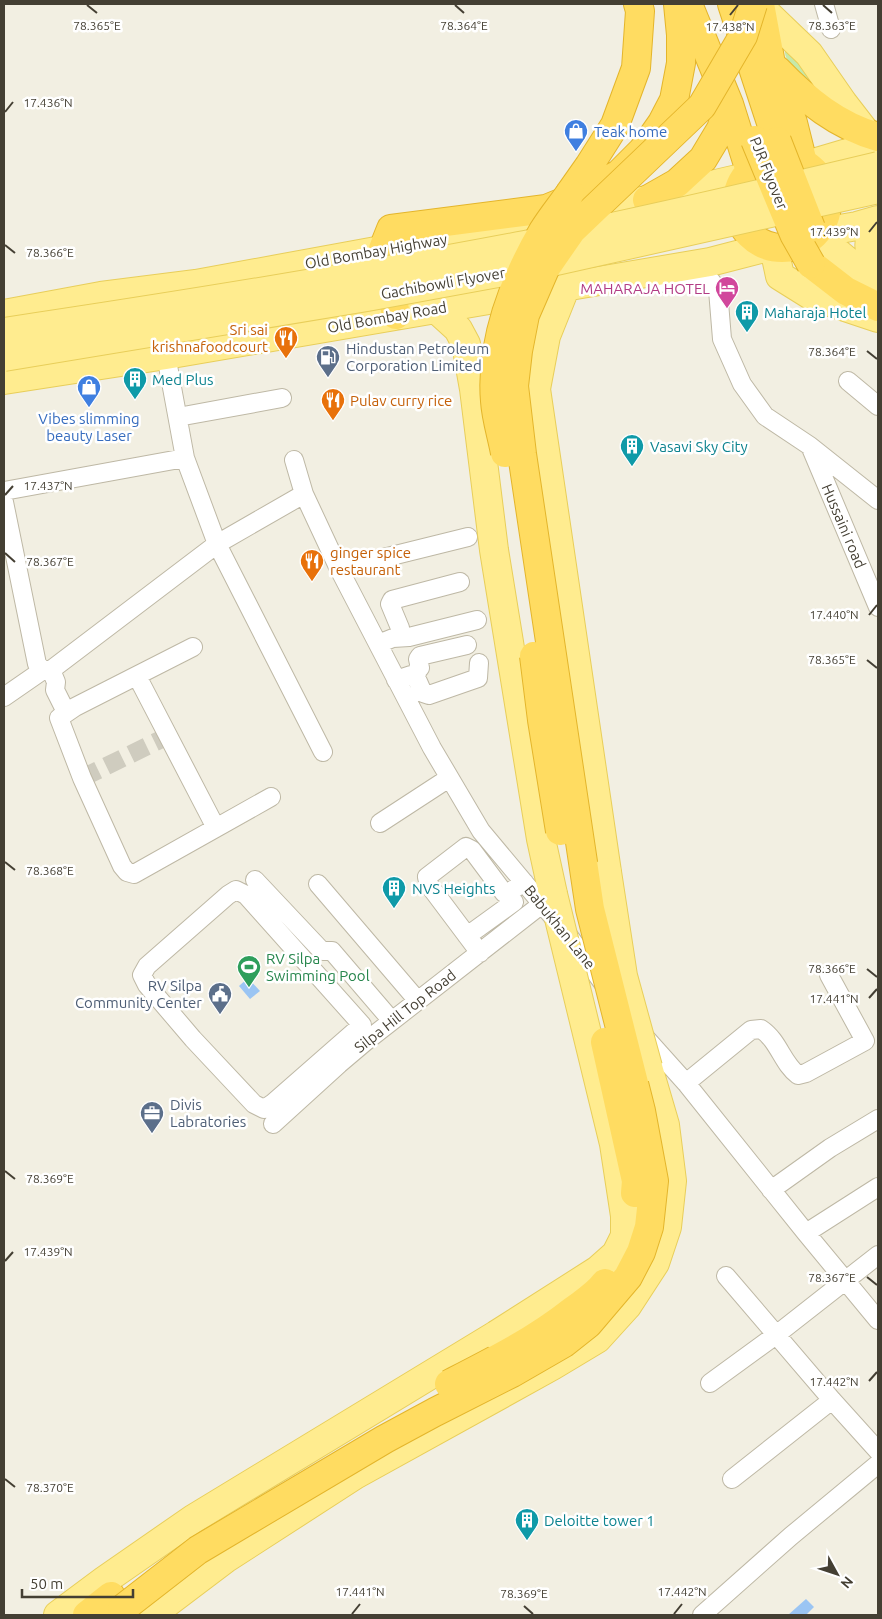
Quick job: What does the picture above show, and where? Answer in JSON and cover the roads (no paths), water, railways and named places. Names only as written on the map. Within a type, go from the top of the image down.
[{"type":"highway","points":[[116,1607],[180,1543],[376,1423],[552,1327],[598,1292],[623,1258],[630,1244],[636,1181],[564,860],[541,710],[512,483],[495,401],[495,370],[502,325],[518,280],[543,231],[589,166],[615,125],[636,68],[640,11],[638,4]]},
{"type":"highway","points":[[396,316],[383,249],[391,229],[546,208],[580,196],[619,174],[643,150],[662,123],[674,100],[681,63],[678,4]]},
{"type":"highway","points":[[688,4],[729,104],[748,174]]},
{"type":"highway","name":"PJR Flyover","points":[[708,4],[755,140],[794,234],[811,264],[846,290],[878,307]]},
{"type":"highway","name":"PJR Flyover","points":[[732,4],[777,141],[821,251],[860,286],[878,293]]},
{"type":"highway","points":[[87,1615],[116,1607],[198,1550],[386,1439],[512,1373],[564,1343],[588,1324],[628,1277],[641,1252],[649,1227],[654,1182],[641,1111],[590,908],[523,464],[514,386],[525,315],[545,269],[572,230],[702,106],[743,36],[758,5]]},
{"type":"highway","points":[[758,5],[770,64],[793,123],[805,164]]},
{"type":"highway","points":[[770,64],[813,104],[840,121],[875,139]]},
{"type":"highway","points":[[647,200],[678,183],[703,159],[721,129],[729,104]]},
{"type":"highway","points":[[776,158],[790,158],[805,164],[814,171],[822,182],[827,194],[828,208],[824,221],[816,234],[807,242],[795,247],[782,249],[771,248],[754,240],[744,229],[738,214],[737,198],[741,184],[748,174],[762,162],[776,158]]},
{"type":"main road","points":[[758,5],[809,54],[843,103],[875,139],[805,164]]},
{"type":"main road","name":"Gachibowli Flyover","points":[[4,332],[195,303],[525,245],[726,202],[878,166]]},
{"type":"main road","name":"Old Bombay Highway","points":[[4,314],[101,296],[196,284],[647,200],[748,174]]},
{"type":"main road","name":"Gachibowli Flyover","points":[[4,357],[348,300],[520,269],[878,189]]},
{"type":"main road","points":[[816,234],[878,221]]},
{"type":"main road","points":[[878,221],[870,235],[870,253],[878,270]]},
{"type":"main road","points":[[816,234],[864,275],[878,282]]},
{"type":"main road","points":[[771,248],[780,276],[812,296],[878,318]]},
{"type":"main road","name":"Old Bombay Road","points":[[4,380],[166,355],[635,275],[710,262],[771,248]]},
{"type":"main road","points":[[151,1615],[225,1559],[366,1468],[552,1366],[597,1339],[627,1306],[655,1263],[667,1227],[672,1181],[665,1125],[623,976],[536,389],[546,336],[566,286]]},
{"type":"main road","points":[[58,1615],[193,1519],[496,1336],[598,1270],[616,1254],[625,1236],[626,1216],[614,1144],[547,899],[541,839],[494,550],[474,389],[466,344],[458,329],[436,309]]},
{"type":"main road","points":[[306,1451],[329,1491]]},
{"type":"main road","points":[[268,1474],[294,1514]]},
{"type":"street","points":[[824,4],[831,29]]},
{"type":"street","points":[[635,275],[651,284],[698,279],[711,281],[718,290],[722,339],[742,384],[765,416],[810,446],[878,500]]},
{"type":"street","points":[[166,355],[185,458],[217,544],[323,752]]},
{"type":"street","points":[[848,381],[878,406]]},
{"type":"street","points":[[178,417],[282,398]]},
{"type":"street","name":"Hussaini road","points":[[810,446],[873,588],[878,607]]},
{"type":"street","points":[[4,491],[185,458]]},
{"type":"street","name":"Babukhan Lane","points":[[294,460],[304,494],[339,569],[396,680],[480,831],[524,882],[547,899],[574,943],[623,1012],[686,1083],[806,1233],[877,1317]]},
{"type":"street","points":[[4,696],[50,674],[217,544],[304,494]]},
{"type":"street","points":[[4,502],[38,664],[50,674],[55,690],[70,709]]},
{"type":"street","points":[[339,569],[468,537]]},
{"type":"street","points":[[401,637],[390,604],[392,600],[460,582]]},
{"type":"street","points":[[378,644],[393,638],[409,637],[477,620]]},
{"type":"street","points":[[467,645],[420,656],[418,659],[420,668],[416,676],[423,694],[429,695],[478,678],[479,663]]},
{"type":"street","points":[[194,647],[70,709],[58,718],[122,866],[127,872],[134,874],[271,797]]},
{"type":"street","points":[[396,680],[411,675],[416,676]]},
{"type":"street","points":[[137,676],[216,828]]},
{"type":"street","points":[[380,823],[449,778]]},
{"type":"street","points":[[480,953],[429,885],[426,880],[428,875],[466,847],[472,850],[504,893],[507,894],[524,882]]},
{"type":"street","points":[[255,880],[320,949],[332,951],[392,1021]]},
{"type":"street","points":[[318,884],[418,1001]]},
{"type":"street","points":[[334,1058],[264,1109],[254,1104],[194,1039],[147,985],[142,975],[147,966],[236,890],[246,895],[360,1022],[360,1037]]},
{"type":"street","name":"Silpa Hill Top Road","points":[[273,1124],[334,1058],[360,1037],[392,1021],[547,899]]},
{"type":"street","points":[[467,936],[514,902]]},
{"type":"street","points":[[686,1083],[751,1030],[762,1029],[770,1035],[792,1070],[798,1075],[806,1073],[872,1038],[829,974]]},
{"type":"street","points":[[772,1190],[830,1148],[874,1122]]},
{"type":"street","points":[[806,1233],[878,1187]]},
{"type":"street","points":[[710,1383],[878,1255]]},
{"type":"street","points":[[726,1276],[878,1451]]},
{"type":"street","points":[[732,1479],[832,1400]]},
{"type":"street","points":[[702,1615],[878,1464]]},
{"type":"water","name":"RV Silpa Swimming Pool","points":[[248,978],[260,991],[250,999],[239,986]]},
{"type":"water","points":[[806,1599],[814,1607],[806,1615],[788,1615]]},
{"type":"tunnel","points":[[82,778],[168,736]]},
{"type":"place","name":"Teak home","points":[[576,152]]},
{"type":"place","name":"MAHARAJA HOTEL","points":[[727,309]]},
{"type":"place","name":"Maharaja Hotel","points":[[747,333]]},
{"type":"place","name":"Sri sai krishnafoodcourt","points":[[286,359]]},
{"type":"place","name":"Hindustan Petroleum Corporation Limited","points":[[328,378]]},
{"type":"place","name":"Med Plus","points":[[135,400]]},
{"type":"place","name":"Vibes slimming beauty Laser","points":[[89,408]]},
{"type":"place","name":"Pulav curry rice","points":[[333,421]]},
{"type":"place","name":"Vasavi Sky City","points":[[632,467]]},
{"type":"place","name":"ginger spice restaurant","points":[[312,582]]},
{"type":"place","name":"NVS Heights","points":[[394,909]]},
{"type":"place","name":"RV Silpa Swimming Pool","points":[[249,988]]},
{"type":"place","name":"RV Silpa Community Center","points":[[220,1015]]},
{"type":"place","name":"Divis Labratories","points":[[152,1134]]},
{"type":"place","name":"Deloitte tower 1","points":[[527,1541]]}]
